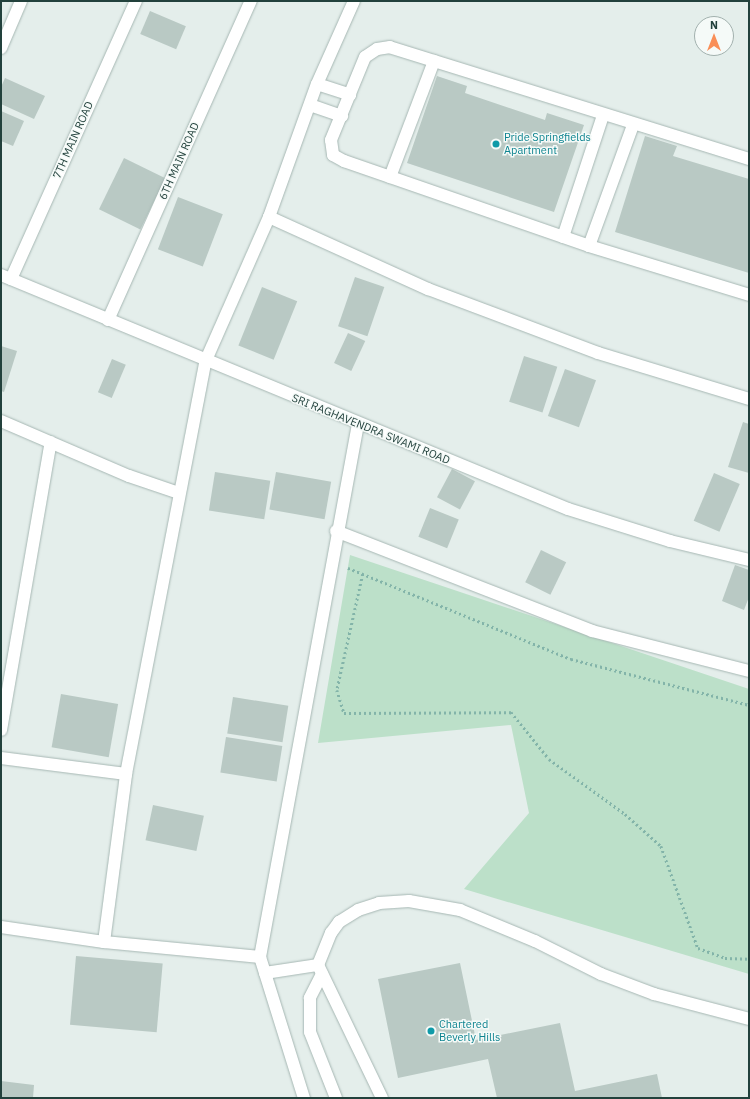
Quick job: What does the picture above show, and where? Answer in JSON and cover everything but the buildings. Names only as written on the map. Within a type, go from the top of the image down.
[{"type":"street","points":[[1,48],[21,1]]},
{"type":"street","name":"7TH MAIN ROAD","points":[[6,277],[136,1]]},
{"type":"street","name":"6TH MAIN ROAD","points":[[108,320],[251,1]]},
{"type":"street","points":[[104,942],[126,774],[179,492],[206,360],[269,217],[317,84],[354,1]]},
{"type":"street","points":[[749,159],[633,125],[390,47],[377,49],[365,57],[331,140],[333,155],[390,177],[589,246],[749,295]]},
{"type":"street","points":[[390,177],[434,61]]},
{"type":"street","points":[[317,84],[350,95]]},
{"type":"street","points":[[310,105],[342,116]]},
{"type":"street","points":[[563,237],[603,115]]},
{"type":"street","points":[[589,246],[633,125]]},
{"type":"street","points":[[269,217],[428,289],[598,353],[749,399]]},
{"type":"street","name":"SRI RAGHAVENDRA SWAMI ROAD","points":[[6,277],[358,424],[568,509],[670,541],[749,560]]},
{"type":"street","points":[[1,421],[130,476],[179,492]]},
{"type":"street","points":[[304,1098],[260,957],[336,531],[358,424]]},
{"type":"street","points":[[1,730],[51,442]]},
{"type":"street","points":[[336,531],[592,631],[749,671]]},
{"type":"street","points":[[1,758],[126,774]]},
{"type":"street","points":[[336,1098],[310,1032],[310,998],[331,932],[339,922],[358,910],[379,903],[409,901],[460,910],[648,992],[749,1019]]},
{"type":"street","points":[[1,927],[104,942],[260,957]]},
{"type":"street","points":[[265,973],[320,970]]},
{"type":"street","points":[[320,970],[382,1098]]},
{"type":"path","points":[[749,705],[571,659],[363,574],[337,690],[344,713],[511,712],[549,759],[625,814],[661,846],[698,948],[725,958],[749,959]]},
{"type":"green space","points":[[350,555],[749,689],[749,974],[464,889],[529,813],[511,725],[318,743]]},
{"type":"place","name":"Pride Springfields Apartment","points":[[496,144]]},
{"type":"place","name":"Chartered Beverly Hills","points":[[431,1031]]}]
